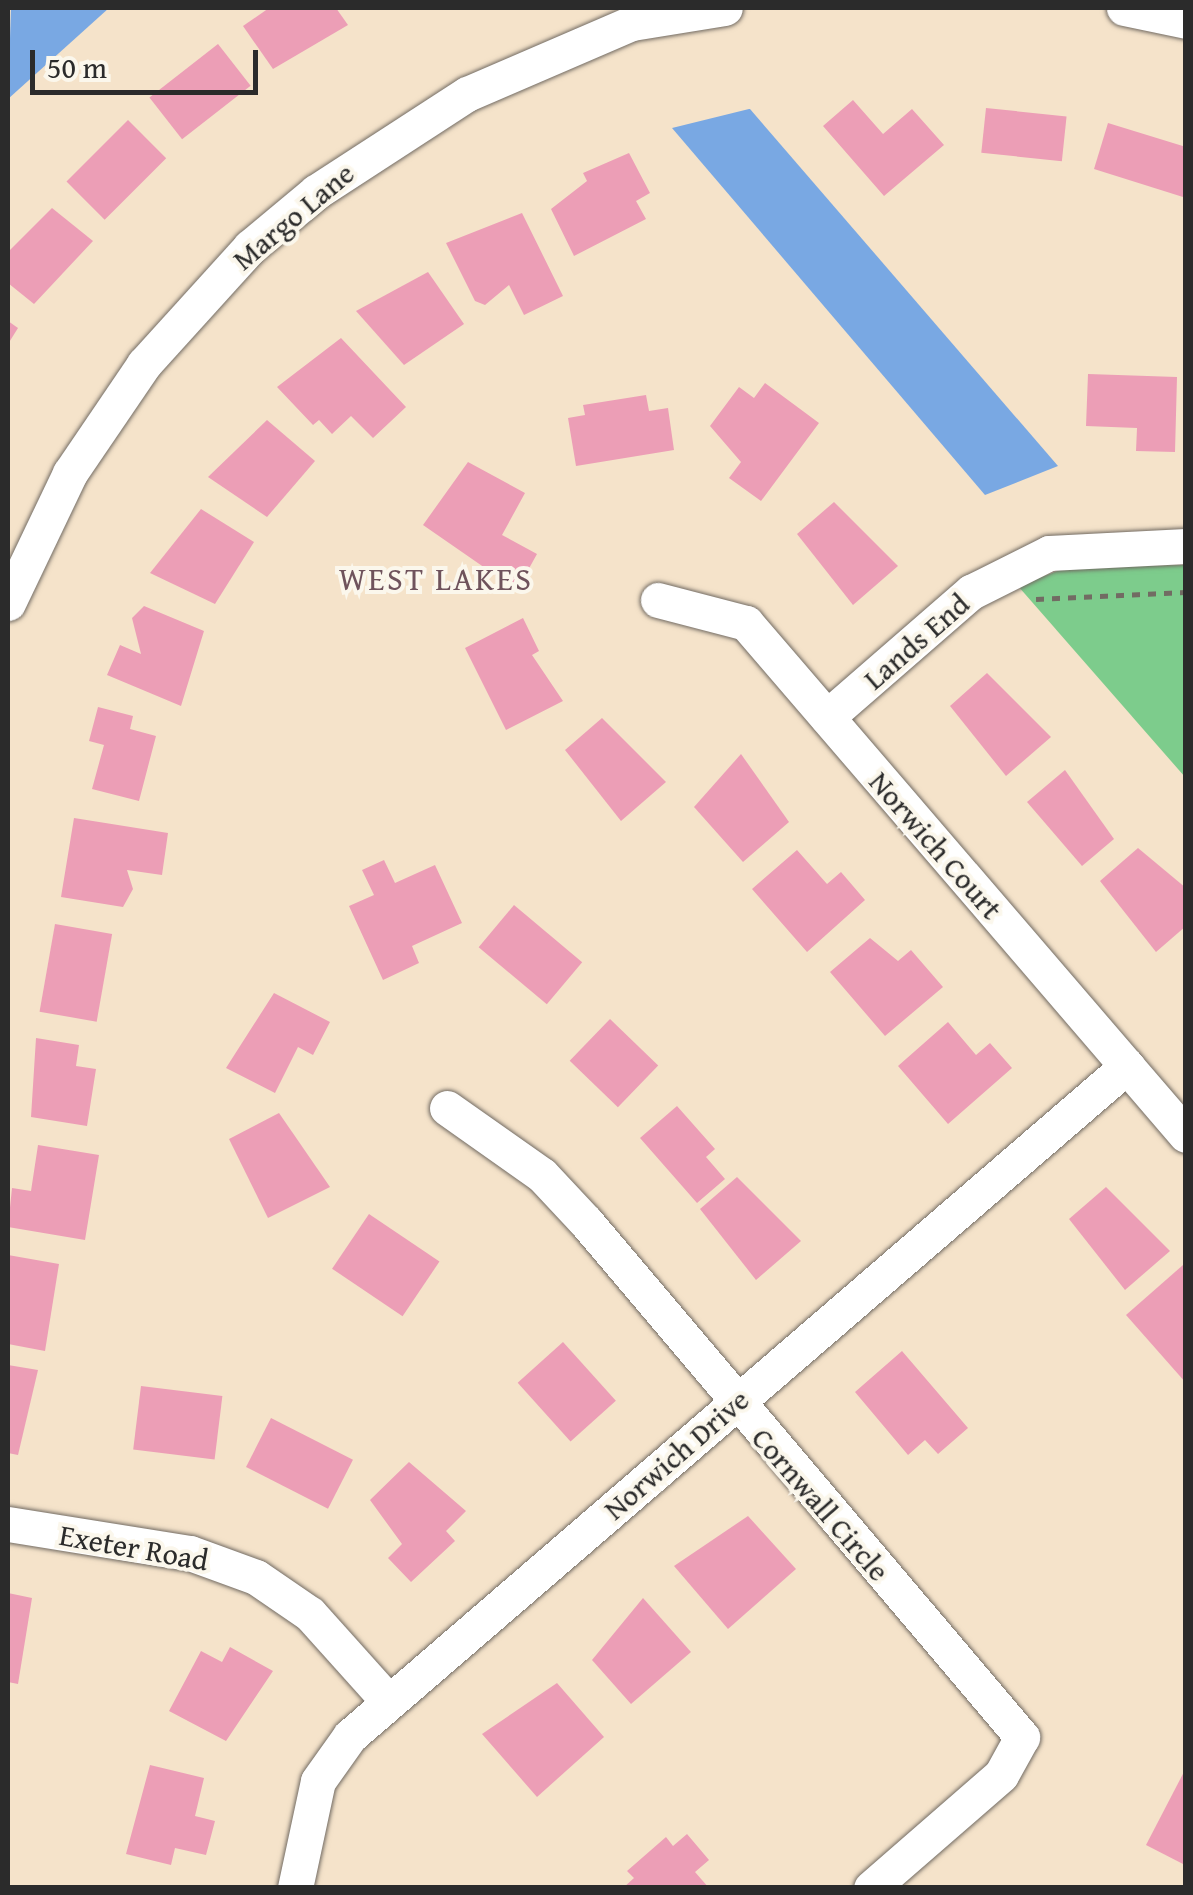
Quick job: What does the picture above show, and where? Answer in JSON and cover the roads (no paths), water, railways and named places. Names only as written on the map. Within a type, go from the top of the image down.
[{"type":"street","name":"Margo Lane","points":[[8,603],[96,432],[144,364],[250,247],[387,141],[467,94],[632,23],[724,8]]},
{"type":"street","points":[[1124,8],[1186,21]]},
{"type":"street","name":"Lands End","points":[[826,718],[971,592],[1049,553],[1186,546]]},
{"type":"street","name":"Norwich Court","points":[[658,600],[746,624],[1186,1135]]},
{"type":"street","name":"Norwich Drive","points":[[295,1888],[324,1768],[388,1700],[1127,1066]]},
{"type":"street","name":"Cornwall Circle","points":[[448,1108],[542,1175],[1022,1737],[1001,1775],[871,1888]]},
{"type":"street","name":"Exeter Road","points":[[8,1524],[190,1553],[256,1577],[310,1614],[388,1700]]},
{"type":"water","points":[[11,8],[109,8],[8,99]]},
{"type":"water","points":[[750,109],[1058,466],[985,495],[672,128]]},
{"type":"district","name":"WEST LAKES","points":[[436,579]]}]
